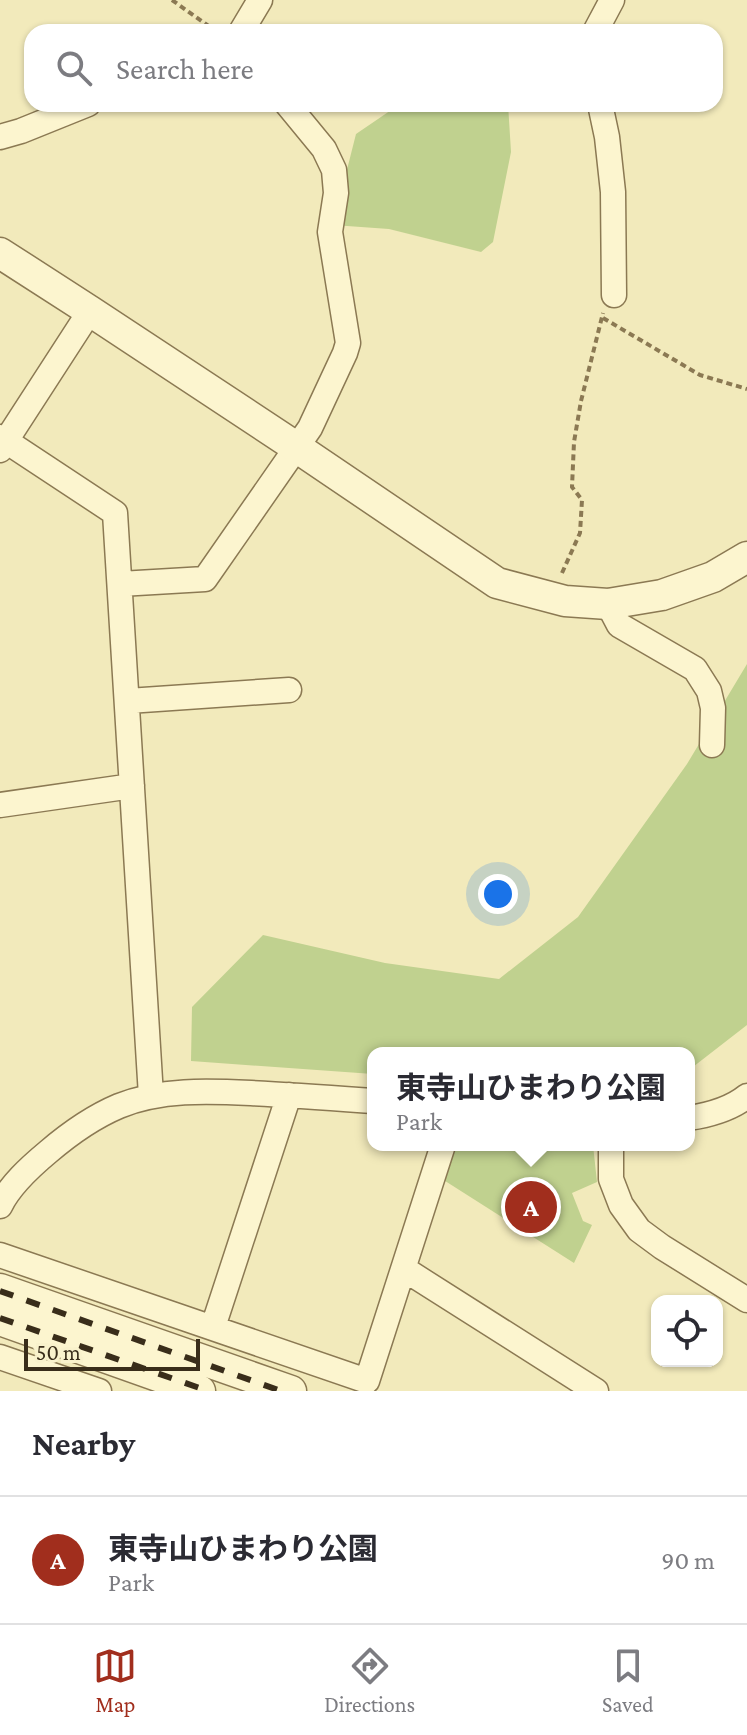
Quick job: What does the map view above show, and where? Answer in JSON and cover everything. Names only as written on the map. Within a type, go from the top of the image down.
[{"type":"street","points":[[246,24],[260,0]]},
{"type":"street","points":[[599,24],[612,0]]},
{"type":"street","points":[[0,137],[68,112]]},
{"type":"street","points":[[120,584],[205,579],[310,428],[345,353],[348,343],[330,232],[336,193],[334,170],[324,149],[294,112]]},
{"type":"street","points":[[602,112],[613,192],[614,295]]},
{"type":"street","points":[[0,253],[497,583],[565,601],[608,604],[662,595],[713,577],[747,557]]},
{"type":"street","points":[[90,311],[2,442],[115,513],[151,1096]]},
{"type":"street","points":[[608,604],[619,625],[695,669],[709,691],[713,708],[712,745]]},
{"type":"street","points":[[128,701],[289,690]]},
{"type":"street","points":[[0,805],[132,786]]},
{"type":"street","points":[[0,1206],[28,1169],[65,1137],[120,1106],[151,1096],[197,1091],[367,1101]]},
{"type":"street","points":[[213,1327],[289,1095]]},
{"type":"street","points":[[695,1117],[744,1103]]},
{"type":"street","points":[[0,1255],[367,1381],[441,1151]]},
{"type":"street","points":[[611,1151],[611,1179],[621,1205],[639,1230],[747,1300]]},
{"type":"street","points":[[404,1269],[596,1391]]},
{"type":"street","points":[[0,1289],[291,1391]]},
{"type":"street","points":[[0,1320],[200,1391]]},
{"type":"street","points":[[0,1357],[99,1391]]},
{"type":"path","points":[[172,0],[206,24]]},
{"type":"path","points":[[552,597],[580,533],[582,500],[572,487],[574,442],[601,317],[614,295]]},
{"type":"path","points":[[601,317],[700,375],[747,389]]},
{"type":"green space","points":[[388,112],[508,112],[511,152],[493,242],[481,252],[389,229],[333,225],[356,134]]},
{"type":"green space","points":[[747,664],[747,1025],[695,1065],[695,1047],[367,1047],[367,1074],[191,1061],[192,1007],[263,935],[385,963],[499,979],[578,917],[687,764]]},
{"type":"green space","points":[[452,1151],[594,1151],[597,1182],[572,1193],[583,1221],[592,1225],[574,1263],[442,1179]]},
{"type":"railway","points":[[0,1291],[281,1391]]},
{"type":"railway","points":[[0,1318],[208,1391]]},
{"type":"place","name":"東寺山ひまわり公園","points":[[531,1207]]}]
